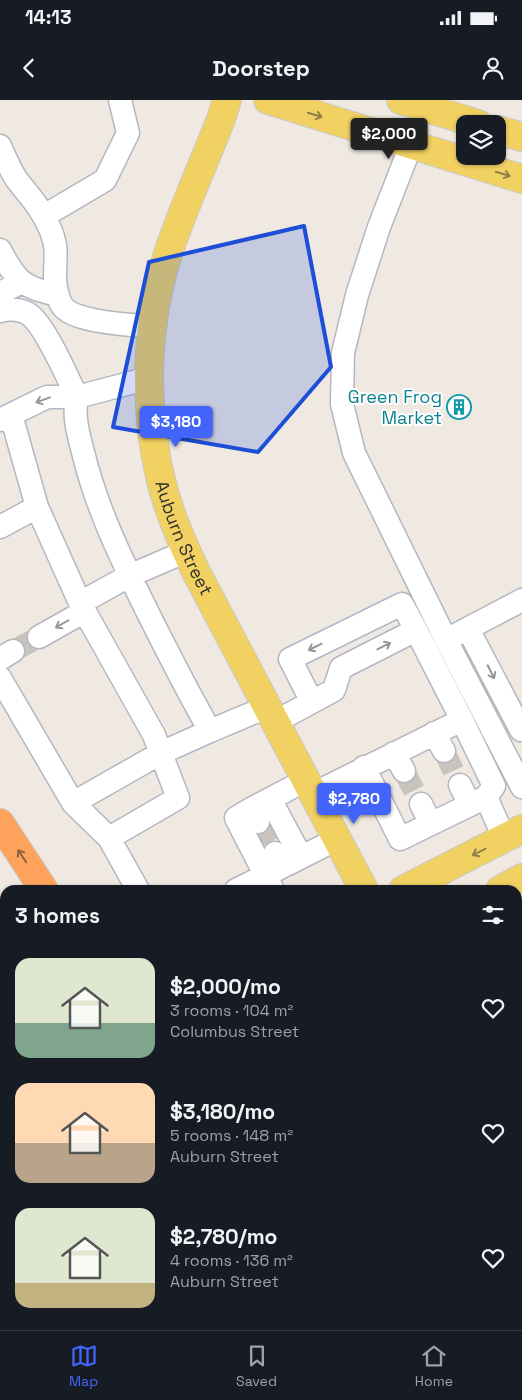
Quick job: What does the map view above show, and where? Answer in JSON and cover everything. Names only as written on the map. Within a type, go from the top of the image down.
[{"type":"highway","points":[[0,823],[41,885]]},
{"type":"main road","name":"Auburn Street","points":[[227,100],[222,119],[172,243],[160,284],[152,327],[149,378],[150,414],[156,457],[164,492],[178,533],[361,885]]},
{"type":"main road","points":[[268,100],[522,179]]},
{"type":"main road","points":[[401,100],[456,117]]},
{"type":"main road","points":[[506,132],[522,137]]},
{"type":"main road","points":[[413,885],[513,834]]},
{"type":"lane","points":[[44,216],[105,180],[128,133],[120,100]]},
{"type":"lane","points":[[411,145],[379,227],[356,295],[343,353],[342,404],[354,453],[446,640],[522,786]]},
{"type":"lane","points":[[0,146],[16,179],[30,195],[44,216],[57,247],[55,276],[58,295],[63,307],[73,314],[88,319],[152,327]]},
{"type":"lane","points":[[0,250],[10,270],[22,282],[36,291],[58,295]]},
{"type":"lane","points":[[0,293],[22,282]]},
{"type":"lane","points":[[0,312],[8,309],[27,313],[41,327],[77,396],[74,410],[89,478],[102,517],[129,576],[210,731]]},
{"type":"lane","points":[[109,838],[178,798],[154,735],[82,607],[37,507],[5,417],[47,398],[77,396],[149,378]]},
{"type":"lane","points":[[0,527],[37,507]]},
{"type":"lane","points":[[39,637],[129,576],[187,551]]},
{"type":"lane","points":[[446,640],[522,600]]},
{"type":"lane","points":[[312,702],[290,659],[402,604],[494,786],[478,801],[426,814],[400,839],[364,767]]},
{"type":"lane","points":[[468,628],[520,730]]},
{"type":"lane","points":[[73,803],[161,754],[210,731],[312,702],[334,690],[341,668],[416,630]]},
{"type":"lane","points":[[0,678],[73,803],[109,838],[135,885]]},
{"type":"lane","points":[[279,869],[236,818],[260,811],[309,787],[364,767],[399,762],[439,742],[462,720]]},
{"type":"lane","points":[[460,785],[513,834]]},
{"type":"lane","points":[[260,811],[279,869]]},
{"type":"lane","points":[[246,885],[337,839]]},
{"type":"highlighted area","points":[[304,226],[331,367],[258,452],[113,427],[149,262]]},
{"type":"tunnel","points":[[13,651],[39,637]]},
{"type":"tunnel","points":[[444,751],[460,785]]},
{"type":"tunnel","points":[[404,771],[421,804]]},
{"type":"tunnel","points":[[259,823],[275,853]]},
{"type":"place","name":"Green Frog Market","points":[[459,407]]}]
